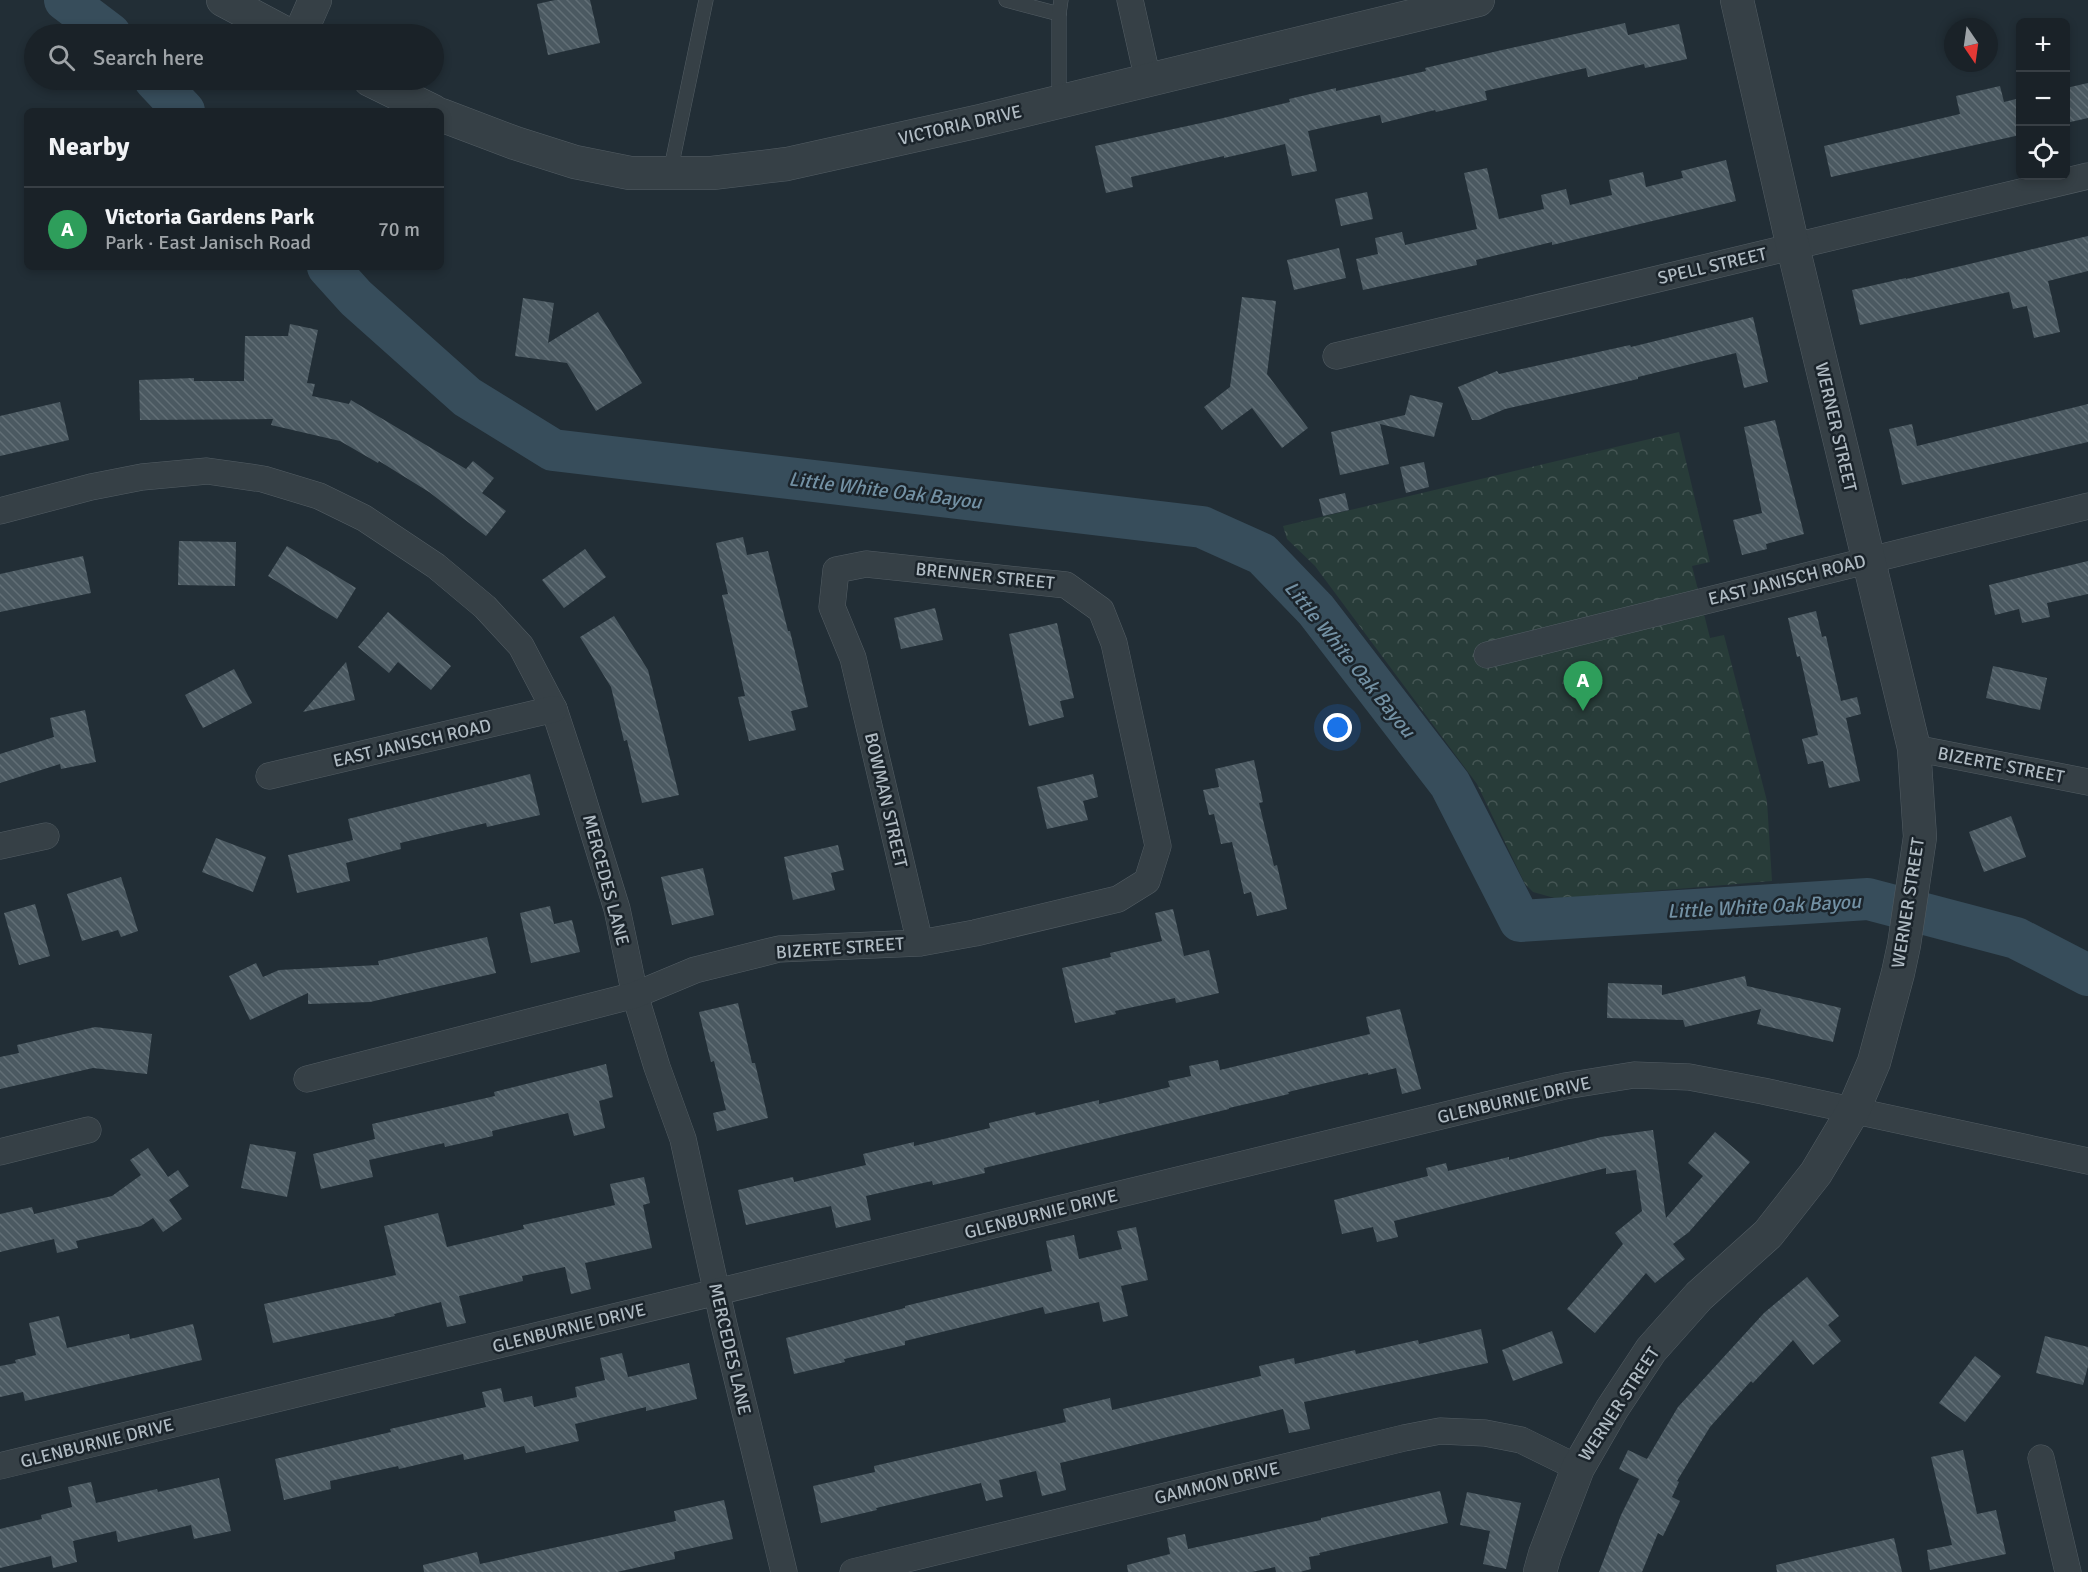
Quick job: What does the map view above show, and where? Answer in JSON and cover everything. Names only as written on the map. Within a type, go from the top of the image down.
[{"type":"street","points":[[223,0],[268,24]]},
{"type":"street","points":[[304,24],[315,0]]},
{"type":"street","points":[[1130,0],[1148,80]]},
{"type":"street","name":"VICTORIA DRIVE","points":[[444,116],[515,143],[575,162],[630,173],[712,174],[787,164],[1059,102],[1478,0]]},
{"type":"street","name":"WERNER STREET","points":[[1540,1572],[1578,1468],[1612,1409],[1651,1350],[1699,1296],[1768,1234],[1816,1173],[1852,1111],[1874,1062],[1904,945],[1920,837],[1914,748],[1793,247],[1737,0]]},
{"type":"street","points":[[390,90],[427,108]]},
{"type":"street","name":"SPELL STREET","points":[[1336,356],[2088,176]]},
{"type":"street","name":"MERCEDES LANE","points":[[0,512],[121,481],[207,471],[263,479],[319,496],[364,518],[436,566],[485,607],[521,646],[554,709],[617,909],[635,995],[657,1067],[683,1139],[717,1293],[784,1572]]},
{"type":"street","name":"EAST JANISCH ROAD","points":[[1487,655],[2088,506]]},
{"type":"street","name":"BRENNER STREET","points":[[853,658],[832,607],[836,570],[866,564],[1066,585],[1101,610],[1114,643],[1146,793]]},
{"type":"street","name":"BOWMAN STREET","points":[[853,658],[920,943]]},
{"type":"street","name":"EAST JANISCH ROAD","points":[[269,776],[554,709]]},
{"type":"street","name":"BIZERTE STREET","points":[[1914,748],[2088,782]]},
{"type":"street","name":"BIZERTE STREET","points":[[307,1079],[635,995],[695,970],[778,949],[920,943],[975,933],[1118,899],[1147,881],[1158,846],[1146,793]]},
{"type":"street","points":[[0,846],[46,836]]},
{"type":"street","name":"GLENBURNIE DRIVE","points":[[0,1466],[1565,1086],[1611,1078],[1634,1075],[1689,1077],[2088,1161]]},
{"type":"street","points":[[0,1152],[88,1130]]},
{"type":"street","name":"GAMMON DRIVE","points":[[853,1572],[1440,1431],[1485,1433],[1521,1440],[1578,1468]]},
{"type":"street","points":[[2041,1458],[2068,1572]]},
{"type":"lane","points":[[670,173],[706,0]]},
{"type":"lane","points":[[1006,0],[1060,7],[1059,102]]},
{"type":"green space","points":[[1679,432],[1710,562],[1692,566],[1710,638],[1724,635],[1767,801],[1772,881],[1558,899],[1533,892],[1525,884],[1477,784],[1315,566],[1287,539],[1283,526]]},
{"type":"building","points":[[555,0],[590,0],[600,43],[548,55],[537,4]]},
{"type":"building","points":[[1625,23],[1628,35],[1679,24],[1687,59],[1645,68],[1644,64],[1588,77],[1586,68],[1485,91],[1487,100],[1436,112],[1435,110],[1382,123],[1380,115],[1308,131],[1317,171],[1292,176],[1285,144],[1131,177],[1133,187],[1106,193],[1095,146],[1290,102],[1289,99],[1336,88],[1336,91],[1426,71],[1425,68]]},
{"type":"building","points":[[2088,83],[2088,118],[2070,122],[2070,87]]},
{"type":"building","points":[[2000,86],[2004,102],[2016,99],[2016,136],[1831,177],[1824,146],[1960,114],[1956,96]]},
{"type":"building","points":[[1726,160],[1736,201],[1552,245],[1552,242],[1476,260],[1477,265],[1363,290],[1356,259],[1378,254],[1375,238],[1402,232],[1405,245],[1477,229],[1464,173],[1487,168],[1499,219],[1544,209],[1541,195],[1566,189],[1570,205],[1612,195],[1609,180],[1643,172],[1646,187],[1683,178],[1681,171]]},
{"type":"building","points":[[1367,192],[1373,219],[1341,226],[1335,199]]},
{"type":"building","points":[[2088,236],[2088,271],[2048,281],[2060,332],[2034,338],[2027,306],[2013,309],[2009,292],[1860,325],[1852,290]]},
{"type":"building","points":[[1339,248],[1346,278],[1294,290],[1287,260]]},
{"type":"building","points":[[1242,297],[1276,301],[1267,374],[1308,428],[1282,448],[1252,408],[1222,430],[1204,407],[1230,387]]},
{"type":"building","points":[[523,298],[554,303],[548,343],[598,312],[642,383],[596,411],[567,363],[515,356]]},
{"type":"building","points":[[1753,317],[1768,382],[1744,388],[1736,353],[1638,377],[1638,379],[1505,409],[1479,420],[1472,420],[1458,387],[1497,371],[1499,374],[1630,345],[1631,347]]},
{"type":"building","points":[[290,324],[318,330],[307,383],[315,384],[312,396],[349,404],[351,400],[466,469],[473,461],[494,478],[482,493],[506,511],[486,536],[429,492],[379,461],[378,463],[340,441],[271,425],[273,419],[140,420],[139,380],[194,378],[194,381],[244,381],[245,336],[288,336]]},
{"type":"building","points":[[1410,395],[1443,403],[1434,437],[1380,424],[1389,464],[1340,475],[1331,432],[1405,415]]},
{"type":"building","points":[[60,402],[69,440],[0,456],[0,416]]},
{"type":"building","points":[[2088,404],[2088,442],[1902,485],[1889,429],[1912,424],[1917,446]]},
{"type":"building","points":[[1775,420],[1804,534],[1766,544],[1767,549],[1742,555],[1733,520],[1762,513],[1744,427]]},
{"type":"building","points":[[1424,462],[1429,487],[1406,493],[1400,467]]},
{"type":"building","points":[[1345,493],[1349,510],[1323,516],[1319,499]]},
{"type":"building","points":[[743,537],[747,555],[768,551],[808,707],[791,711],[796,730],[749,741],[738,697],[745,696],[722,595],[728,594],[716,543]]},
{"type":"building","points":[[179,541],[236,542],[235,586],[178,585]]},
{"type":"building","points":[[287,546],[356,588],[337,619],[268,576]]},
{"type":"building","points":[[585,549],[606,577],[564,608],[542,580]]},
{"type":"building","points":[[83,556],[91,593],[0,612],[0,574]]},
{"type":"building","points":[[2088,561],[2088,594],[2047,603],[2050,617],[2022,623],[2019,609],[1995,615],[1989,585]]},
{"type":"building","points":[[935,608],[943,640],[901,649],[894,618]]},
{"type":"building","points":[[1816,611],[1822,637],[1826,636],[1841,701],[1857,697],[1861,714],[1846,718],[1860,781],[1829,788],[1823,761],[1808,764],[1802,739],[1818,735],[1800,656],[1797,657],[1788,618]]},
{"type":"building","points":[[388,612],[451,666],[431,690],[398,662],[389,673],[358,647]]},
{"type":"building","points":[[614,616],[648,670],[679,795],[642,803],[611,687],[580,637]]},
{"type":"building","points":[[1057,623],[1074,698],[1060,701],[1064,717],[1029,726],[1009,634]]},
{"type":"building","points":[[346,662],[355,700],[303,712]]},
{"type":"building","points":[[1993,666],[2047,678],[2040,710],[1986,698]]},
{"type":"building","points":[[234,669],[252,703],[203,728],[185,695]]},
{"type":"building","points":[[85,710],[96,762],[61,769],[60,764],[0,783],[0,754],[54,737],[50,718]]},
{"type":"building","points":[[1254,760],[1263,802],[1259,803],[1287,909],[1257,916],[1251,892],[1244,894],[1232,842],[1221,844],[1214,814],[1209,815],[1203,790],[1219,787],[1215,769]]},
{"type":"building","points":[[530,774],[540,815],[487,827],[486,823],[400,843],[401,849],[346,863],[350,881],[297,893],[288,855],[353,840],[348,819]]},
{"type":"building","points":[[1093,774],[1098,797],[1083,801],[1088,820],[1047,829],[1037,787]]},
{"type":"building","points":[[2011,816],[2026,857],[1984,872],[1969,832]]},
{"type":"building","points":[[216,838],[266,857],[253,892],[202,872]]},
{"type":"building","points":[[838,845],[844,870],[831,873],[835,890],[793,900],[784,857]]},
{"type":"building","points":[[703,868],[714,915],[672,925],[661,877]]},
{"type":"building","points":[[121,877],[138,931],[121,937],[118,930],[82,941],[67,894]]},
{"type":"building","points":[[35,904],[50,956],[19,965],[4,913]]},
{"type":"building","points":[[550,906],[554,924],[572,920],[580,952],[531,963],[520,913]]},
{"type":"building","points":[[1173,909],[1184,956],[1209,950],[1219,993],[1176,1003],[1175,998],[1115,1011],[1116,1014],[1075,1023],[1062,968],[1111,957],[1110,953],[1162,941],[1155,913]]},
{"type":"building","points":[[487,937],[496,973],[370,1002],[308,1004],[308,993],[250,1020],[229,976],[256,963],[263,977],[279,970],[379,965],[378,961]]},
{"type":"building","points":[[1745,976],[1747,986],[1841,1008],[1833,1042],[1757,1024],[1761,1009],[1685,1027],[1683,1020],[1607,1018],[1608,983],[1662,985],[1662,995]]},
{"type":"building","points":[[738,1003],[768,1118],[717,1131],[713,1113],[726,1110],[699,1012]]},
{"type":"building","points":[[1400,1009],[1421,1089],[1402,1094],[1396,1068],[1368,1075],[1368,1073],[984,1168],[985,1173],[933,1185],[932,1181],[866,1196],[871,1220],[836,1228],[831,1206],[746,1225],[738,1190],[793,1177],[794,1182],[866,1165],[863,1154],[914,1142],[914,1146],[990,1128],[989,1123],[1035,1112],[1036,1115],[1099,1100],[1099,1104],[1170,1087],[1168,1081],[1191,1076],[1189,1066],[1218,1060],[1220,1070],[1370,1034],[1366,1017]]},
{"type":"building","points":[[95,1027],[152,1034],[147,1074],[93,1068],[0,1089],[0,1057],[19,1053],[17,1045]]},
{"type":"building","points":[[606,1064],[613,1097],[599,1101],[605,1128],[574,1136],[568,1113],[492,1131],[493,1136],[445,1147],[444,1143],[369,1160],[373,1177],[321,1189],[313,1154],[375,1139],[372,1124],[495,1096],[494,1092]]},
{"type":"building","points":[[1653,1130],[1666,1218],[1703,1176],[1688,1163],[1715,1132],[1750,1162],[1689,1232],[1673,1244],[1685,1259],[1655,1283],[1646,1273],[1595,1333],[1567,1309],[1623,1244],[1615,1233],[1642,1211],[1636,1170],[1606,1174],[1606,1168],[1394,1221],[1398,1237],[1377,1242],[1373,1227],[1342,1234],[1334,1200],[1428,1176],[1426,1168],[1446,1163],[1448,1171],[1509,1157],[1509,1160],[1601,1137]]},
{"type":"building","points":[[250,1144],[296,1152],[287,1197],[241,1188]]},
{"type":"building","points":[[148,1148],[168,1177],[178,1170],[189,1186],[169,1200],[182,1219],[163,1232],[153,1218],[141,1226],[76,1241],[78,1248],[57,1253],[54,1239],[0,1252],[0,1214],[32,1207],[34,1214],[112,1196],[141,1175],[130,1160]]},
{"type":"building","points":[[644,1177],[650,1203],[643,1205],[652,1248],[585,1263],[591,1289],[571,1294],[565,1267],[522,1276],[523,1281],[459,1296],[466,1323],[447,1327],[441,1302],[394,1314],[395,1316],[273,1343],[264,1304],[396,1275],[384,1226],[438,1213],[447,1247],[524,1229],[523,1225],[615,1205],[610,1184]]},
{"type":"building","points":[[1136,1227],[1148,1280],[1121,1286],[1128,1316],[1103,1322],[1099,1302],[1045,1314],[1043,1307],[905,1341],[905,1345],[844,1359],[845,1362],[794,1374],[786,1338],[905,1308],[905,1306],[1052,1271],[1046,1241],[1074,1235],[1079,1259],[1122,1249],[1117,1231]]},
{"type":"building","points":[[1807,1277],[1839,1316],[1828,1325],[1841,1341],[1813,1365],[1793,1340],[1753,1383],[1751,1381],[1710,1427],[1677,1481],[1679,1482],[1672,1497],[1680,1501],[1663,1536],[1658,1533],[1642,1572],[1599,1572],[1621,1515],[1639,1479],[1619,1469],[1628,1450],[1647,1459],[1678,1407],[1764,1313]]},
{"type":"building","points":[[59,1316],[67,1348],[129,1334],[130,1339],[193,1324],[202,1360],[25,1401],[23,1392],[0,1397],[0,1366],[16,1363],[15,1360],[36,1355],[29,1323]]},
{"type":"building","points":[[1481,1329],[1488,1363],[1304,1402],[1310,1429],[1289,1433],[1283,1409],[1060,1463],[1066,1490],[1042,1496],[1036,1471],[999,1480],[1003,1497],[986,1501],[981,1483],[821,1523],[813,1486],[875,1472],[874,1466],[1066,1422],[1063,1409],[1110,1398],[1112,1410],[1261,1376],[1259,1366],[1294,1358],[1295,1364],[1355,1350],[1356,1354],[1418,1340],[1419,1344]]},
{"type":"building","points":[[1552,1331],[1563,1363],[1513,1381],[1502,1350]]},
{"type":"building","points":[[2045,1336],[2088,1347],[2088,1366],[2083,1385],[2036,1373]]},
{"type":"building","points":[[622,1353],[628,1377],[689,1363],[697,1399],[646,1411],[646,1407],[575,1424],[579,1441],[526,1453],[524,1446],[464,1460],[463,1454],[399,1469],[398,1466],[330,1481],[331,1489],[284,1500],[275,1459],[486,1407],[482,1392],[501,1388],[504,1402],[532,1396],[534,1407],[577,1397],[575,1387],[605,1380],[600,1358]]},
{"type":"building","points":[[1975,1356],[2001,1376],[1965,1422],[1939,1403]]},
{"type":"building","points":[[1963,1450],[1977,1514],[1996,1510],[2006,1554],[1930,1570],[1927,1550],[1952,1545],[1931,1457]]},
{"type":"building","points":[[219,1478],[231,1531],[194,1539],[191,1525],[118,1542],[116,1531],[73,1541],[77,1562],[53,1568],[51,1556],[0,1568],[0,1529],[42,1519],[41,1515],[72,1507],[68,1487],[91,1482],[96,1503]]},
{"type":"building","points":[[1440,1491],[1448,1523],[1319,1553],[1320,1555],[1309,1557],[1311,1569],[1300,1572],[1276,1572],[1275,1567],[1252,1572],[1128,1572],[1127,1565],[1170,1554],[1167,1538],[1185,1534],[1188,1549]]},
{"type":"building","points":[[1467,1492],[1521,1503],[1506,1569],[1483,1564],[1490,1531],[1460,1525]]},
{"type":"building","points":[[724,1500],[733,1539],[674,1552],[675,1559],[617,1572],[424,1572],[423,1565],[477,1552],[480,1564],[676,1521],[674,1511]]},
{"type":"building","points":[[1894,1538],[1902,1572],[1777,1572],[1776,1565]]},
{"type":"waterway","name":"Little White Oak Bayou","points":[[65,0],[97,24]]},
{"type":"waterway","name":"Little White Oak Bayou","points":[[164,90],[181,108]]},
{"type":"waterway","name":"Little White Oak Bayou","points":[[331,270],[356,298],[467,397],[553,450],[1202,527],[1262,554],[1316,610],[1450,784],[1520,921],[1868,899],[2016,938],[2088,975]]},
{"type":"place","name":"Victoria Gardens Park","points":[[1583,711]]}]
